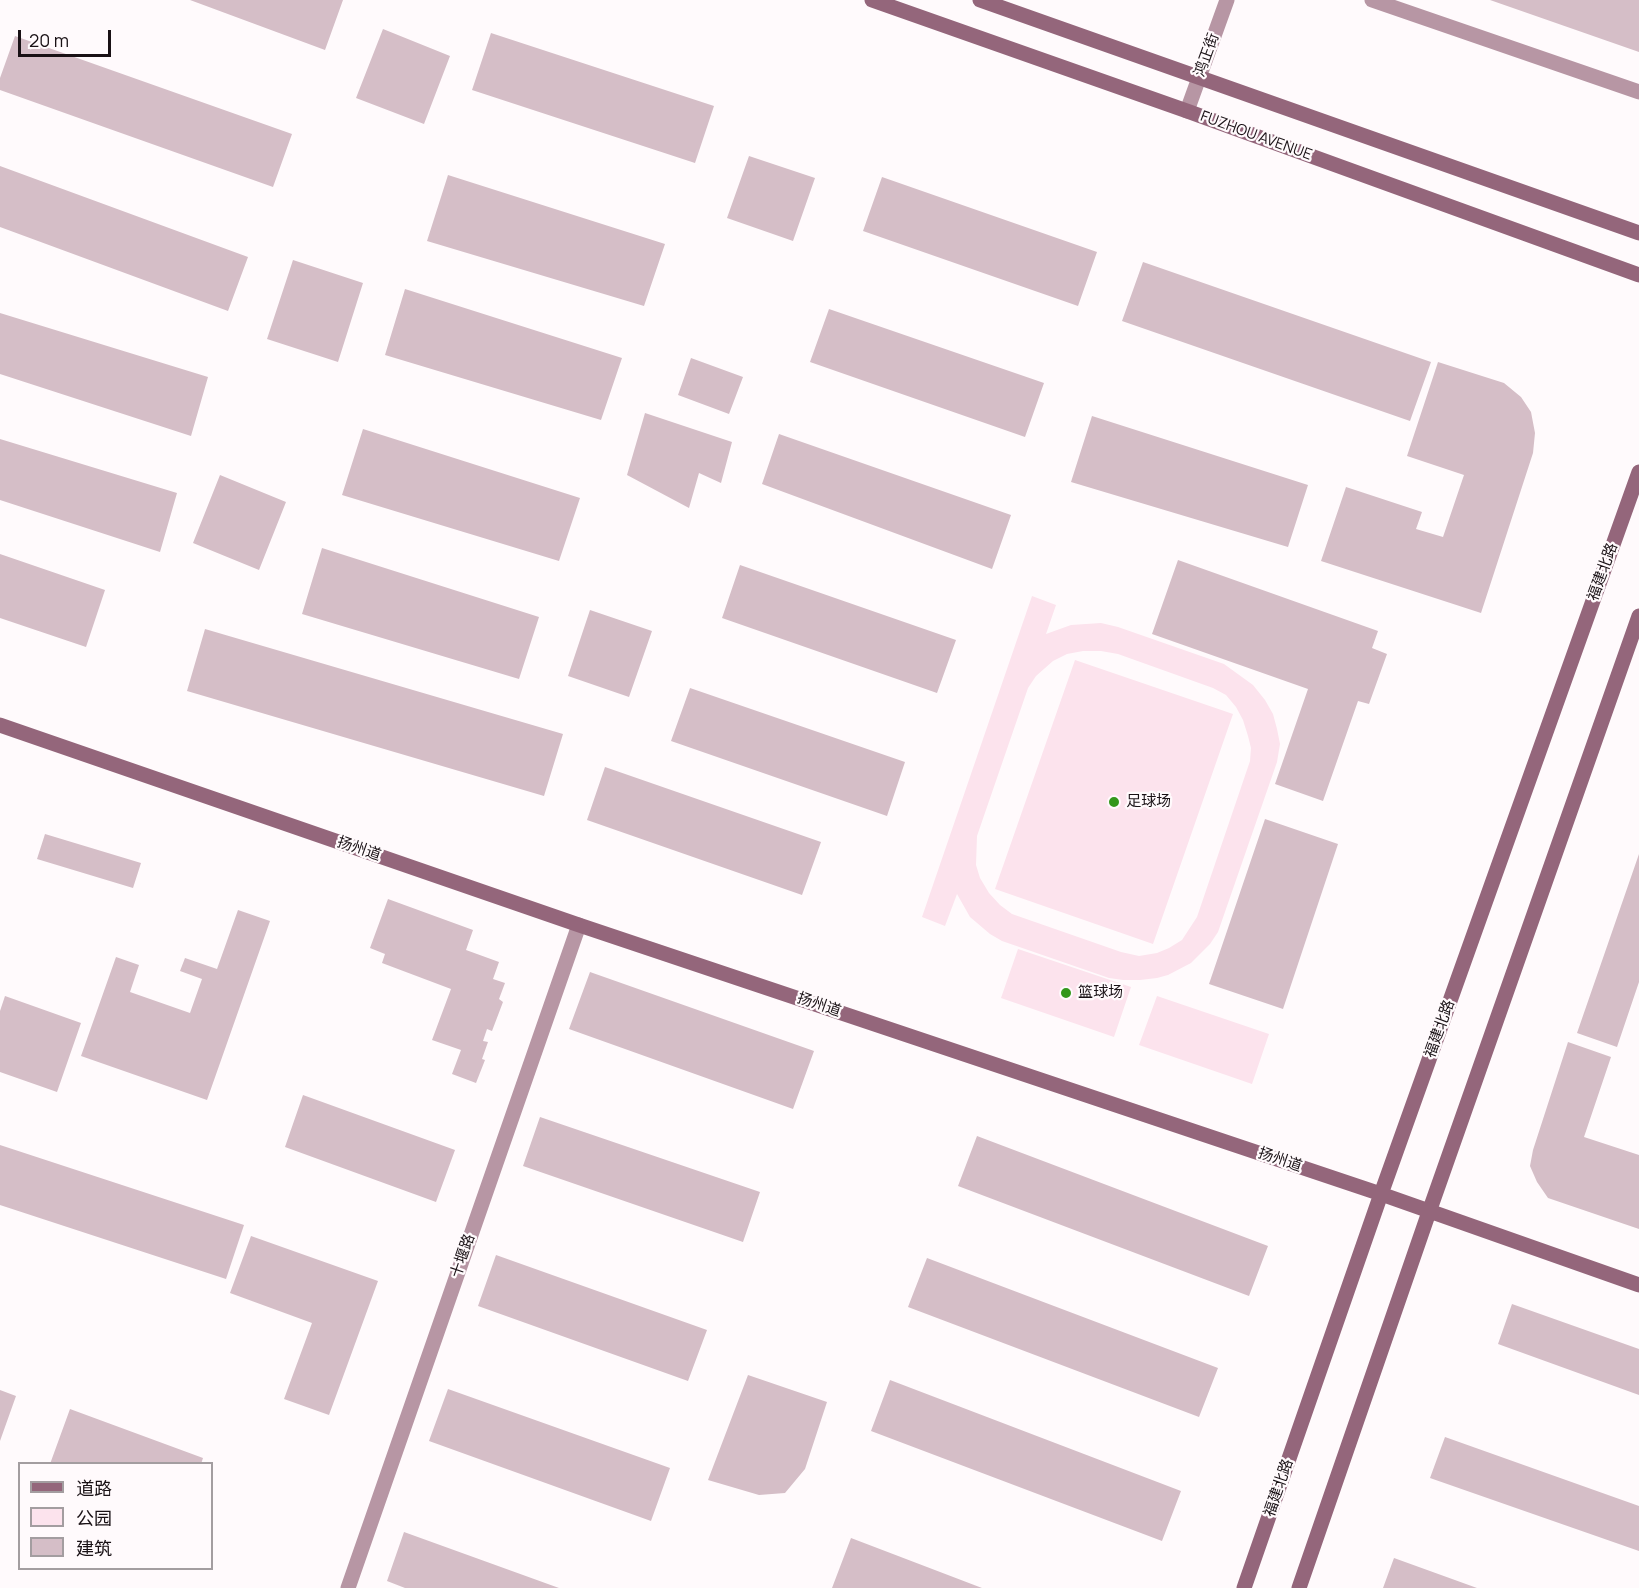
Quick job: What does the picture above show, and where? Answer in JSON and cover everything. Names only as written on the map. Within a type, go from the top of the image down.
[{"type":"street","name":"FUZHOU AVENUE","points":[[872,0],[1187,111],[1639,275]]},
{"type":"street","points":[[980,0],[1639,233]]},
{"type":"street","name":"鸿正街","points":[[1187,111],[1227,0]]},
{"type":"street","points":[[1372,0],[1639,92]]},
{"type":"street","name":"福建北路","points":[[1244,1588],[1381,1194],[1639,472]]},
{"type":"street","points":[[1299,1588],[1639,616]]},
{"type":"street","name":"扬州道","points":[[0,725],[579,925],[1381,1194],[1639,1285]]},
{"type":"street","name":"十堰路","points":[[348,1588],[579,925]]},
{"type":"green space","points":[[1032,596],[1056,605],[1046,634],[1071,625],[1101,623],[1118,627],[1224,664],[1253,685],[1265,700],[1273,714],[1280,744],[1277,762],[1218,932],[1210,944],[1191,963],[1157,978],[1123,980],[1109,978],[1002,941],[970,917],[957,894],[945,926],[922,917]],"holes":[[[1101,651],[1118,654],[1213,688],[1226,695],[1243,720],[1251,748],[1250,761],[1197,917],[1182,940],[1157,953],[1139,956],[1121,952],[1012,914],[989,893],[980,878],[976,865],[977,836],[1028,688],[1036,676],[1053,661],[1067,654]]]},
{"type":"green space","name":"足球场","points":[[1075,660],[1233,714],[1153,944],[995,889]]},
{"type":"green space","name":"篮球场","points":[[1018,949],[1131,987],[1114,1037],[1001,998]]},
{"type":"green space","name":"篮球场","points":[[1157,996],[1269,1034],[1252,1084],[1139,1045]]},
{"type":"building","points":[[190,0],[343,0],[325,50]]},
{"type":"building","points":[[1490,0],[1639,0],[1639,52]]},
{"type":"building","points":[[383,29],[450,56],[424,124],[356,98]]},
{"type":"building","points":[[491,33],[714,106],[695,163],[472,90]]},
{"type":"building","points":[[15,36],[292,134],[273,187],[0,90],[0,78]]},
{"type":"building","points":[[749,156],[815,178],[793,241],[727,218]]},
{"type":"building","points":[[0,166],[248,257],[228,311],[0,227]]},
{"type":"building","points":[[448,175],[665,244],[644,306],[427,241]]},
{"type":"building","points":[[882,177],[1097,252],[1078,306],[863,231]]},
{"type":"building","points":[[293,260],[363,283],[338,362],[267,339]]},
{"type":"building","points":[[1143,262],[1431,362],[1410,421],[1122,321]]},
{"type":"building","points":[[405,289],[622,358],[601,420],[385,355]]},
{"type":"building","points":[[829,309],[1044,383],[1025,437],[810,362]]},
{"type":"building","points":[[0,313],[208,377],[191,436],[0,374]]},
{"type":"building","points":[[691,358],[743,377],[729,414],[678,395]]},
{"type":"building","points":[[1438,362],[1504,383],[1521,397],[1531,412],[1535,433],[1533,453],[1481,613],[1321,561],[1346,487],[1422,512],[1416,529],[1443,537],[1464,475],[1407,456]]},
{"type":"building","points":[[645,413],[732,442],[721,483],[699,473],[689,508],[627,475]]},
{"type":"building","points":[[1092,416],[1308,485],[1288,547],[1071,482]]},
{"type":"building","points":[[363,429],[580,498],[559,561],[342,495]]},
{"type":"building","points":[[779,434],[1011,515],[992,569],[762,484]]},
{"type":"building","points":[[0,439],[177,493],[160,552],[0,500]]},
{"type":"building","points":[[220,475],[286,502],[259,570],[193,543]]},
{"type":"building","points":[[322,548],[539,617],[519,679],[302,614]]},
{"type":"building","points":[[0,554],[105,590],[86,647],[0,618]]},
{"type":"building","points":[[1178,560],[1378,631],[1372,648],[1387,654],[1369,704],[1358,701],[1323,801],[1275,784],[1308,689],[1152,634]]},
{"type":"building","points":[[740,565],[956,640],[937,693],[722,618]]},
{"type":"building","points":[[590,610],[652,631],[629,697],[568,676]]},
{"type":"building","points":[[205,629],[563,734],[544,796],[187,691]]},
{"type":"building","points":[[690,688],[905,762],[887,816],[671,741]]},
{"type":"building","points":[[605,767],[821,842],[802,895],[587,820]]},
{"type":"building","points":[[1265,819],[1338,844],[1283,1009],[1209,984]]},
{"type":"building","points":[[45,834],[141,863],[133,888],[37,859]]},
{"type":"building","points":[[1639,854],[1639,982],[1617,1047],[1577,1033]]},
{"type":"building","points":[[388,899],[473,930],[466,950],[499,962],[493,979],[505,983],[499,999],[503,1002],[492,1031],[487,1029],[483,1041],[488,1042],[482,1059],[485,1060],[476,1083],[452,1074],[461,1050],[432,1040],[451,989],[382,963],[385,954],[370,948]]},
{"type":"building","points":[[238,910],[270,921],[207,1100],[81,1056],[116,957],[139,965],[130,992],[190,1013],[202,979],[180,971],[185,958],[217,969]]},
{"type":"building","points":[[590,972],[814,1051],[793,1109],[569,1029]]},
{"type":"building","points":[[5,996],[81,1023],[57,1092],[0,1072],[0,1011]]},
{"type":"building","points":[[1568,1042],[1611,1057],[1584,1137],[1639,1155],[1639,1229],[1548,1198],[1530,1166],[1533,1150]]},
{"type":"building","points":[[303,1095],[455,1150],[436,1202],[285,1147]]},
{"type":"building","points":[[540,1117],[760,1192],[743,1242],[523,1166]]},
{"type":"building","points":[[977,1136],[1268,1246],[1249,1296],[958,1186]]},
{"type":"building","points":[[0,1145],[244,1225],[226,1279],[0,1205]]},
{"type":"building","points":[[251,1236],[378,1281],[329,1415],[284,1399],[312,1323],[230,1293]]},
{"type":"building","points":[[496,1255],[707,1330],[688,1381],[478,1306]]},
{"type":"building","points":[[927,1258],[1218,1368],[1199,1417],[908,1307]]},
{"type":"building","points":[[1512,1304],[1639,1349],[1639,1395],[1498,1344]]},
{"type":"building","points":[[748,1375],[827,1402],[805,1469],[785,1493],[759,1495],[708,1480]]},
{"type":"building","points":[[890,1380],[1181,1491],[1162,1541],[871,1431]]},
{"type":"building","points":[[448,1389],[670,1468],[651,1521],[429,1441]]},
{"type":"building","points":[[0,1390],[16,1396],[0,1441]]},
{"type":"building","points":[[70,1409],[203,1458],[202,1462],[51,1462]]},
{"type":"building","points":[[1445,1437],[1639,1506],[1639,1551],[1430,1478]]},
{"type":"building","points":[[404,1532],[559,1588],[405,1588],[387,1581]]},
{"type":"building","points":[[851,1538],[982,1588],[832,1588]]},
{"type":"building","points":[[1394,1558],[1477,1588],[1383,1588]]},
{"type":"place","name":"足球场","points":[[1114,802]]},
{"type":"place","name":"篮球场","points":[[1066,993]]}]
